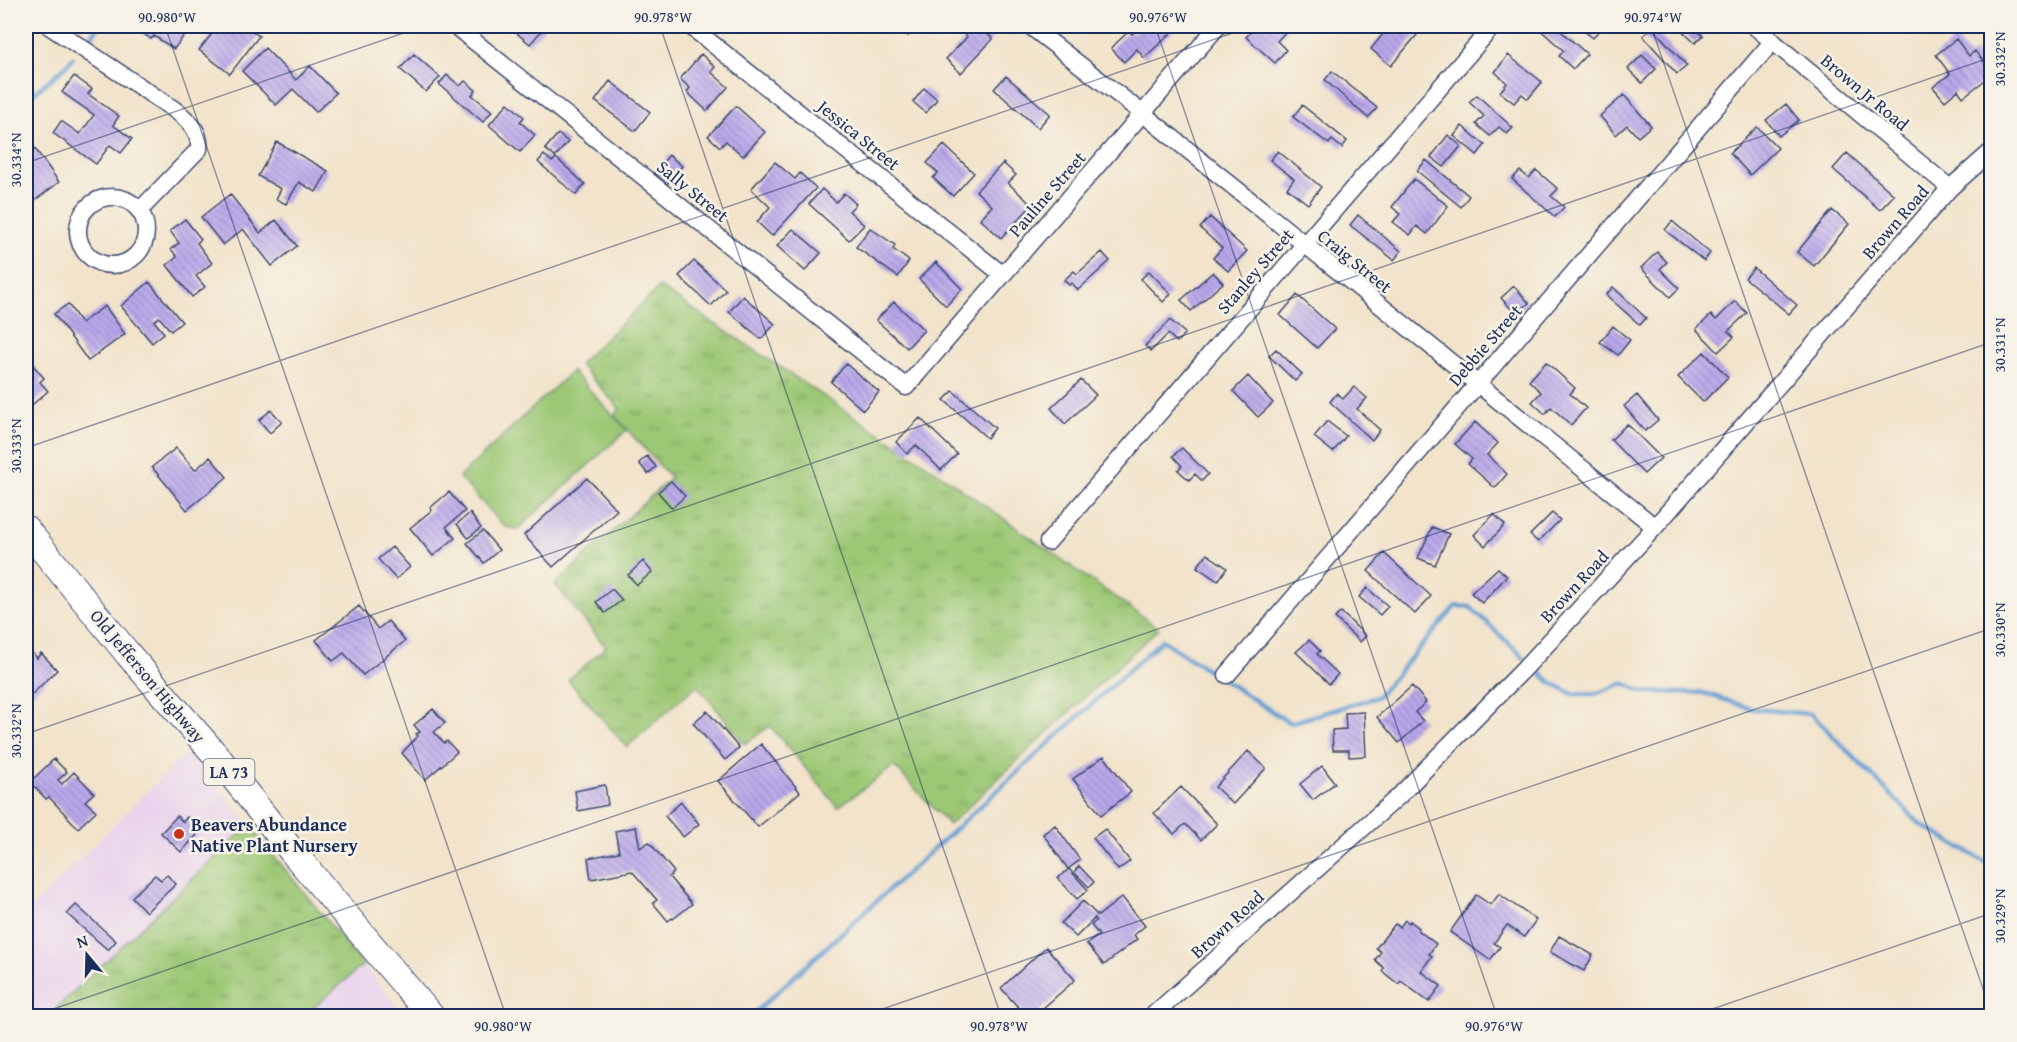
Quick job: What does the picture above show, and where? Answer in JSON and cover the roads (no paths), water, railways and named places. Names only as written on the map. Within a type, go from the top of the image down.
[{"type":"main road","name":"Old Jefferson Highway","points":[[26,529],[431,1017]]},
{"type":"street","points":[[49,26],[175,110],[198,133],[199,149],[140,210]]},
{"type":"street","name":"Sally Street","points":[[455,26],[906,387]]},
{"type":"street","name":"Jessica Street","points":[[690,26],[1003,275]]},
{"type":"street","name":"Craig Street","points":[[1030,26],[1142,113],[1655,527]]},
{"type":"street","name":"Pauline Street","points":[[906,387],[1218,26]]},
{"type":"street","name":"Stanley Street","points":[[1048,542],[1493,26]]},
{"type":"street","name":"Brown Jr Road","points":[[1754,26],[1950,188]]},
{"type":"street","name":"Debbie Street","points":[[1227,675],[1773,41]]},
{"type":"street","name":"Brown Road","points":[[1152,1017],[1399,796],[1531,662],[1655,527],[1950,188],[1992,151]]},
{"type":"street","points":[[117,197],[132,203],[140,210],[147,228],[143,247],[138,255],[120,265],[111,266],[101,264],[85,252],[78,238],[79,222],[94,202],[117,197]]},
{"type":"waterway","points":[[90,37],[100,26]]},
{"type":"waterway","points":[[26,100],[73,58]]},
{"type":"waterway","points":[[751,1016],[1162,640],[1290,723],[1377,697],[1456,606],[1470,607],[1550,682],[1573,694],[1595,694],[1623,683],[1644,692],[1704,693],[1753,709],[1811,714],[1920,824],[1992,866]]},
{"type":"place","name":"Beavers Abundance Native Plant Nursery","points":[[179,834]]}]
